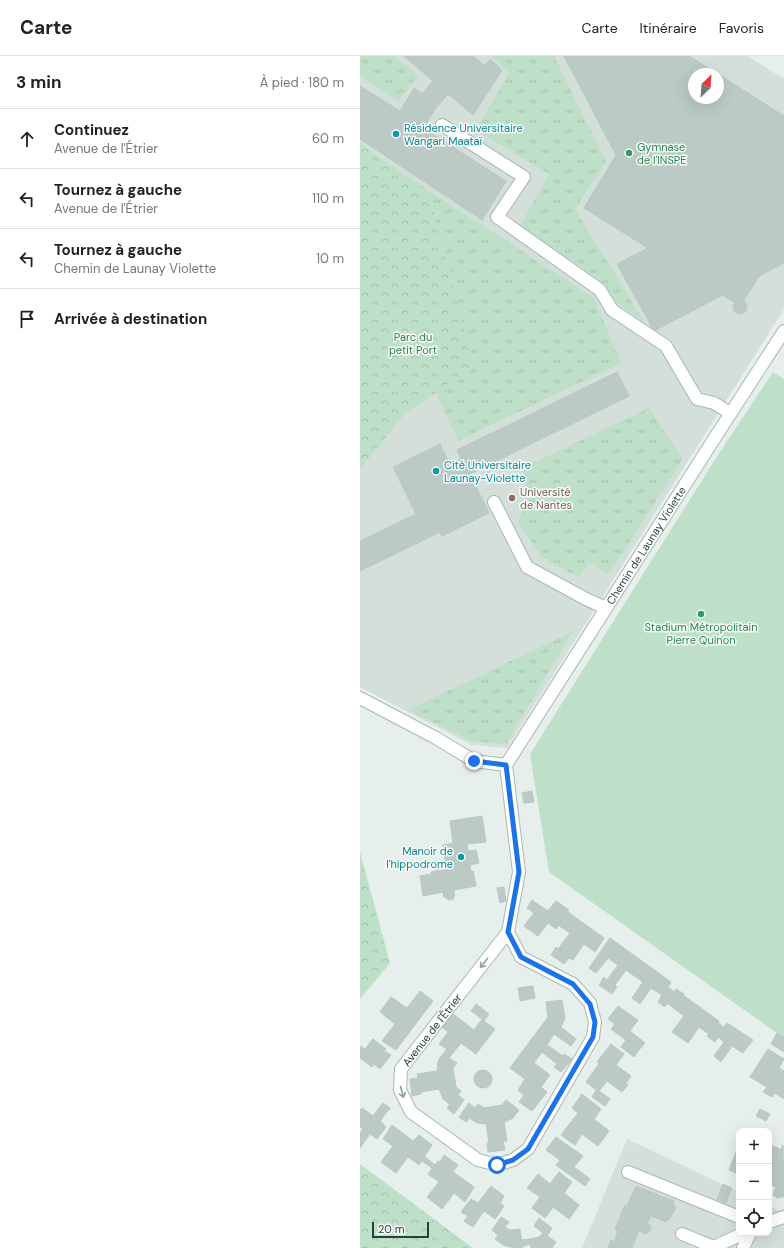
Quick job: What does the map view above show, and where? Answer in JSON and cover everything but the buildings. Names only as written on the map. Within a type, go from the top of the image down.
[{"type":"street","points":[[442,125],[524,177],[497,217],[600,290],[612,310],[666,346],[697,400],[714,403],[730,413]]},
{"type":"street","name":"Chemin de Launay Violette","points":[[506,765],[730,413],[784,331]]},
{"type":"street","points":[[494,502],[527,567],[586,599],[606,608]]},
{"type":"street","points":[[360,698],[436,738],[474,761],[506,765]]},
{"type":"street","name":"Avenue de l'Étrier","points":[[506,765],[519,872],[508,932],[401,1069],[400,1090],[411,1112],[478,1160],[497,1165],[513,1160],[528,1149],[593,1037],[595,1022],[590,1004],[573,984],[521,957],[508,932]]},
{"type":"street","points":[[628,1172],[736,1216]]},
{"type":"street","points":[[772,1221],[784,1217]]},
{"type":"street","points":[[682,1234],[714,1247],[738,1236]]},
{"type":"street","points":[[743,1248],[749,1236]]},
{"type":"shaded area","name":"Université de Nantes","points":[[360,56],[748,56],[784,79],[784,309],[507,748],[472,745],[360,687]]},
{"type":"shaded area","points":[[627,1139],[736,1191],[736,1236],[772,1236],[772,1208],[779,1211],[784,1208],[784,1248],[582,1248]]},
{"type":"green space","points":[[360,56],[395,56],[418,76],[398,101],[360,75]]},
{"type":"green space","points":[[491,56],[554,56],[606,162],[575,209],[645,323],[616,302],[600,280],[520,226],[549,174],[476,130],[509,73]]},
{"type":"green space","name":"Parc du petit Port","points":[[360,144],[428,190],[474,366],[404,415],[360,469]]},
{"type":"green space","points":[[428,190],[594,298],[621,363],[458,441],[436,393],[474,366]]},
{"type":"green space","name":"Stadium Métropolitain Pierre Quinon","points":[[773,372],[784,379],[784,1038],[549,872],[530,754],[716,458]]},
{"type":"green space","points":[[649,408],[683,459],[609,574],[589,563],[579,578],[542,557],[518,522],[528,497],[523,469]]},
{"type":"green space","points":[[572,632],[506,744],[472,741],[408,710]]},
{"type":"green space","points":[[360,852],[390,963],[360,999]]},
{"type":"green space","points":[[360,1164],[473,1248],[360,1248]]},
{"type":"place","name":"Résidence Universitaire Wangari Maataï","points":[[396,134]]},
{"type":"place","name":"Gymnase de l'INSPE","points":[[629,153]]},
{"type":"place","name":"Cité Universitaire Launay-Violette","points":[[436,471]]},
{"type":"place","name":"Université de Nantes","points":[[512,498]]},
{"type":"place","name":"Stadium Métropolitain Pierre Quinon","points":[[701,614]]},
{"type":"place","name":"Manoir de l'hippodrome","points":[[461,857]]},
{"type":"route","points":[[474,761],[506,765],[519,872],[508,932],[521,957],[573,984],[590,1004],[595,1022],[593,1037],[528,1149],[513,1160],[497,1165]]}]
